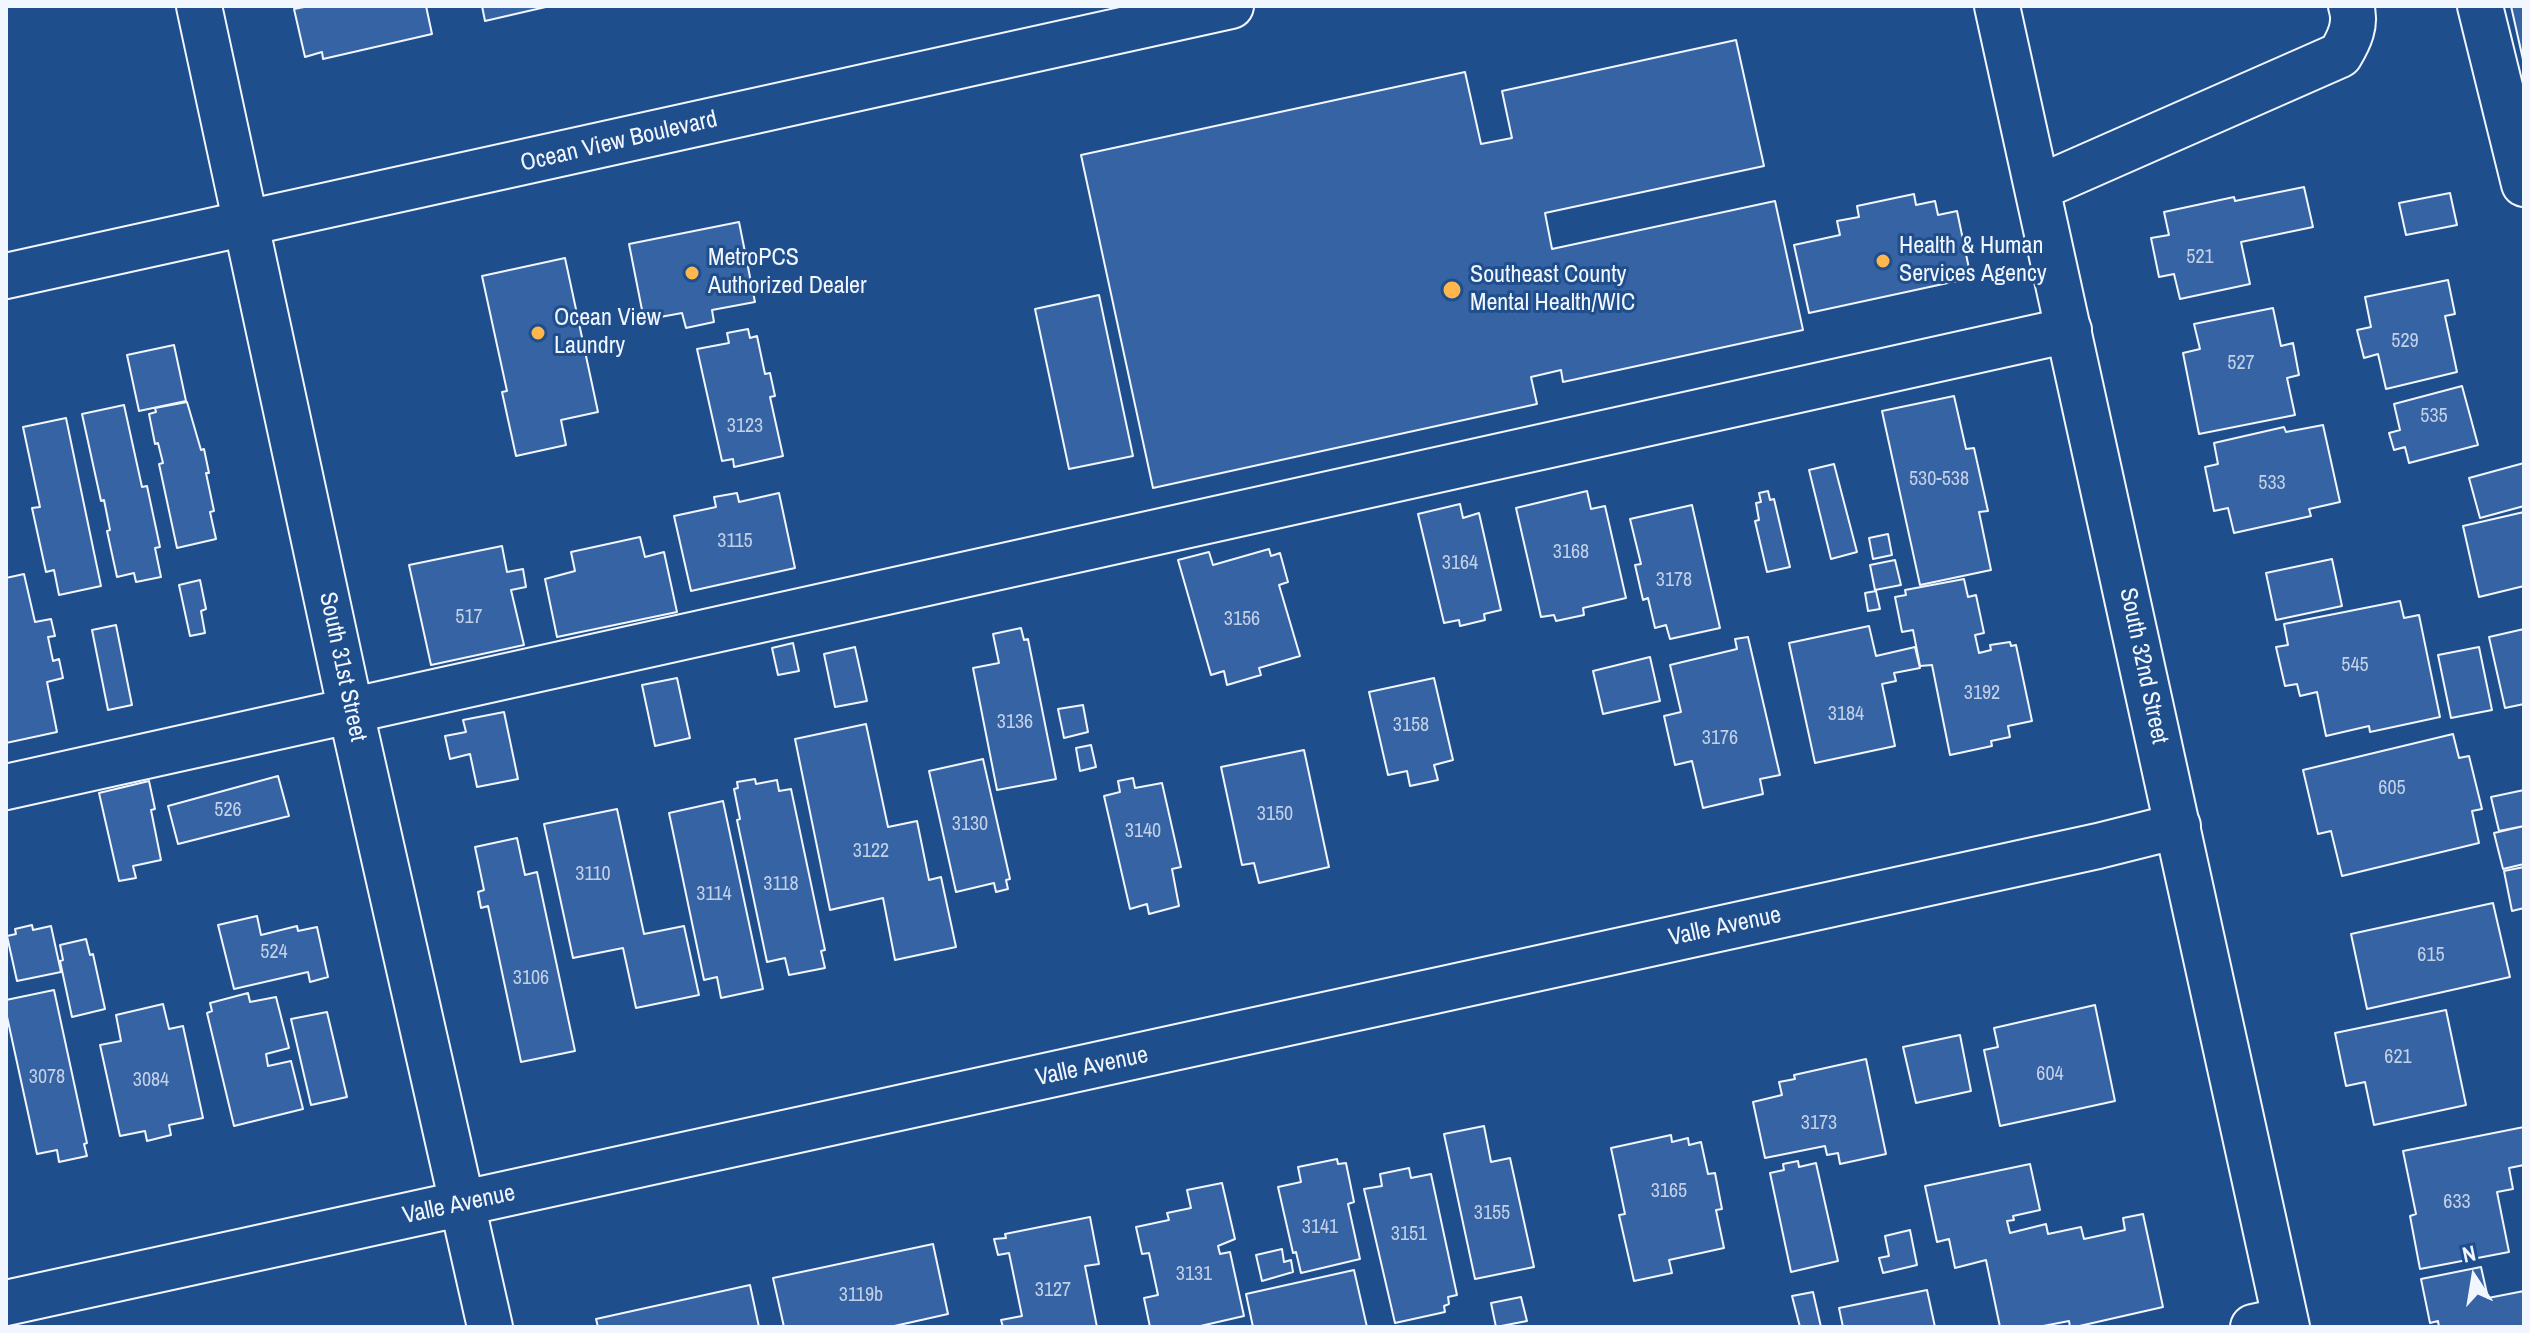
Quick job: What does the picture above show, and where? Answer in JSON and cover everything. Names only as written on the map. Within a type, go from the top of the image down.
[{"type":"street","name":"South 31st Street","points":[[199,6],[351,712],[490,1327]]},
{"type":"street","name":"Ocean View Boulevard","points":[[6,276],[1231,6]]},
{"type":"street","points":[[2038,188],[2340,55],[2350,38],[2351,6]]},
{"type":"street","points":[[2480,6],[2524,184]]},
{"type":"street","name":"South 32nd Street","points":[[2006,7],[2038,188],[2178,826],[2275,1325]]},
{"type":"street","points":[[6,787],[2069,330]]},
{"type":"street","name":"Valle Avenue","points":[[6,1303],[2178,826]]},
{"type":"building","points":[[309,6],[426,6],[432,34],[323,59],[322,52],[305,57],[294,9]]},
{"type":"building","points":[[482,6],[550,6],[485,21]]},
{"type":"building","points":[[2511,6],[2524,6],[2524,64]]},
{"type":"building","name":"Southeast County Mental Health/WIC","points":[[1736,40],[1764,166],[1545,213],[1552,249],[1775,201],[1803,330],[1563,382],[1561,370],[1531,377],[1537,404],[1153,488],[1081,155],[1465,72],[1481,144],[1512,138],[1502,91]]},
{"type":"building","points":[[2304,187],[2313,227],[2241,242],[2250,284],[2180,299],[2174,274],[2159,277],[2151,238],[2169,235],[2164,212],[2234,197],[2235,201]]},
{"type":"building","points":[[2450,193],[2457,225],[2406,235],[2399,203]]},
{"type":"building","name":"Health & Human Services Agency","points":[[1914,194],[1916,205],[1935,201],[1938,215],[1957,211],[1971,278],[1809,313],[1794,245],[1840,235],[1837,221],[1859,217],[1857,206]]},
{"type":"building","name":"MetroPCS Authorized Dealer","points":[[739,222],[755,302],[712,310],[714,322],[686,328],[682,313],[644,320],[629,244]]},
{"type":"building","name":"Ocean View Laundry","points":[[565,258],[598,412],[561,420],[566,445],[516,456],[502,392],[507,391],[482,276]]},
{"type":"building","points":[[2448,280],[2455,314],[2445,316],[2457,372],[2386,389],[2378,354],[2364,358],[2357,330],[2371,327],[2365,297]]},
{"type":"building","points":[[1099,295],[1133,456],[1069,469],[1035,309]]},
{"type":"building","points":[[2273,308],[2281,346],[2293,343],[2299,375],[2287,378],[2295,415],[2199,434],[2183,353],[2200,349],[2194,324]]},
{"type":"building","points":[[748,329],[750,338],[757,336],[765,374],[770,373],[775,396],[770,397],[783,456],[734,467],[733,459],[722,461],[697,349],[729,343],[727,333]]},
{"type":"building","points":[[174,345],[186,401],[139,411],[127,355]]},
{"type":"building","points":[[2462,386],[2478,445],[2409,463],[2405,447],[2394,450],[2389,433],[2400,430],[2394,404]]},
{"type":"building","points":[[1954,396],[1966,449],[1974,448],[1988,511],[1979,512],[1991,570],[1920,585],[1882,411]]},
{"type":"building","points":[[187,402],[201,450],[204,449],[216,539],[177,548],[159,464],[163,463],[158,443],[155,444],[149,414],[156,412],[155,408]]},
{"type":"building","points":[[124,405],[142,487],[147,486],[160,547],[155,548],[161,577],[136,582],[134,573],[117,577],[104,500],[101,501],[82,414]]},
{"type":"building","points":[[66,418],[101,586],[59,595],[54,570],[46,572],[32,508],[40,507],[23,427]]},
{"type":"building","points":[[2323,425],[2340,502],[2309,509],[2311,516],[2234,533],[2228,508],[2214,511],[2205,467],[2218,464],[2214,443],[2284,427],[2286,432]]},
{"type":"building","points":[[2524,463],[2524,506],[2480,518],[2469,478]]},
{"type":"building","points":[[1834,464],[1857,552],[1831,559],[1809,470]]},
{"type":"building","points":[[1587,491],[1591,509],[1605,506],[1626,598],[1583,608],[1584,615],[1556,621],[1554,615],[1541,617],[1516,508]]},
{"type":"building","points":[[1768,491],[1770,500],[1774,499],[1790,567],[1767,572],[1755,521],[1759,520],[1756,503],[1761,502],[1759,493]]},
{"type":"building","points":[[737,493],[739,502],[779,493],[795,568],[691,591],[674,516],[716,507],[714,497]]},
{"type":"building","points":[[1460,504],[1463,518],[1479,513],[1501,610],[1484,614],[1485,620],[1460,626],[1459,620],[1444,623],[1418,514]]},
{"type":"building","points":[[1692,505],[1720,628],[1670,639],[1666,625],[1655,628],[1648,598],[1643,600],[1635,565],[1641,564],[1630,519]]},
{"type":"building","points":[[2524,512],[2524,586],[2479,597],[2463,526]]},
{"type":"building","points":[[1888,534],[1892,555],[1873,559],[1869,538]]},
{"type":"building","points":[[640,537],[645,557],[664,552],[677,612],[557,637],[545,579],[575,571],[571,552]]},
{"type":"building","points":[[502,546],[507,572],[523,569],[526,587],[511,590],[524,645],[431,665],[409,565]]},
{"type":"building","points":[[1269,549],[1271,556],[1280,553],[1288,582],[1279,585],[1300,656],[1259,668],[1261,675],[1227,685],[1224,671],[1211,675],[1178,560],[1209,552],[1213,565]]},
{"type":"building","points":[[2332,559],[2342,606],[2276,620],[2266,573]]},
{"type":"building","points":[[1895,560],[1901,585],[1875,590],[1870,565]]},
{"type":"building","points":[[24,574],[35,622],[51,619],[55,636],[48,637],[53,661],[59,659],[63,678],[47,682],[57,732],[6,743],[6,578]]},
{"type":"building","points":[[1964,579],[1968,597],[1976,595],[1984,633],[1975,635],[1979,653],[1991,650],[1990,645],[2010,642],[2011,646],[2016,645],[2032,721],[2008,726],[2010,737],[1991,741],[1992,746],[1950,755],[1932,665],[1920,666],[1913,630],[1902,632],[1895,597],[1906,595],[1905,590]]},
{"type":"building","points":[[200,580],[206,609],[201,611],[205,633],[190,636],[179,585]]},
{"type":"building","points":[[1876,591],[1880,609],[1868,611],[1865,593]]},
{"type":"building","points":[[2400,601],[2404,618],[2419,615],[2440,717],[2370,732],[2369,726],[2326,736],[2317,692],[2300,696],[2297,684],[2285,686],[2276,647],[2288,645],[2284,624]]},
{"type":"building","points":[[116,625],[132,705],[108,710],[92,630]]},
{"type":"building","points":[[1869,626],[1876,656],[1915,647],[1920,668],[1894,673],[1896,681],[1882,684],[1895,746],[1815,763],[1789,643]]},
{"type":"building","points":[[1021,628],[1024,640],[1028,639],[1056,779],[997,790],[973,668],[999,663],[993,634]]},
{"type":"building","points":[[2524,629],[2524,704],[2505,708],[2489,637]]},
{"type":"building","points":[[1748,637],[1780,775],[1760,779],[1763,794],[1703,808],[1692,761],[1675,765],[1664,716],[1681,712],[1670,665],[1737,649],[1735,639]]},
{"type":"building","points":[[793,643],[799,671],[778,675],[772,648]]},
{"type":"building","points":[[855,647],[867,701],[835,707],[824,654]]},
{"type":"building","points":[[2479,647],[2492,710],[2451,718],[2438,655]]},
{"type":"building","points":[[1650,657],[1660,701],[1603,714],[1593,671]]},
{"type":"building","points":[[677,678],[690,738],[655,746],[642,685]]},
{"type":"building","points":[[1434,678],[1453,760],[1434,765],[1438,780],[1410,786],[1407,771],[1388,775],[1369,692]]},
{"type":"building","points":[[1083,705],[1088,732],[1064,738],[1058,709]]},
{"type":"building","points":[[504,712],[518,779],[477,787],[470,754],[450,759],[445,736],[466,732],[463,720]]},
{"type":"building","points":[[866,724],[888,827],[917,821],[929,880],[941,877],[956,947],[895,960],[883,898],[830,910],[795,739]]},
{"type":"building","points":[[2453,734],[2459,758],[2469,756],[2482,809],[2472,811],[2479,843],[2342,876],[2331,831],[2318,834],[2303,770]]},
{"type":"building","points":[[1091,745],[1096,767],[1080,771],[1076,748]]},
{"type":"building","points":[[1304,750],[1329,867],[1259,883],[1254,863],[1242,865],[1221,767]]},
{"type":"building","points":[[983,759],[1010,879],[1006,880],[1008,889],[996,892],[994,883],[956,892],[929,771]]},
{"type":"building","points":[[278,776],[289,816],[178,844],[168,806]]},
{"type":"building","points":[[1133,778],[1135,788],[1162,783],[1181,867],[1172,869],[1179,906],[1149,914],[1147,904],[1130,909],[1104,796],[1120,792],[1118,781]]},
{"type":"building","points":[[755,779],[756,784],[777,780],[779,791],[791,789],[825,950],[821,951],[825,968],[789,975],[785,958],[767,962],[737,820],[740,819],[734,789],[738,788],[737,782]]},
{"type":"building","points":[[149,781],[161,860],[133,866],[136,878],[119,881],[99,793]]},
{"type":"building","points":[[2524,790],[2524,826],[2499,831],[2491,797]]},
{"type":"building","points":[[723,801],[763,989],[721,998],[717,977],[704,980],[669,813]]},
{"type":"building","points":[[617,809],[644,934],[684,926],[699,995],[636,1008],[623,948],[573,958],[544,824]]},
{"type":"building","points":[[2524,826],[2524,864],[2503,869],[2494,833]]},
{"type":"building","points":[[517,838],[525,875],[537,872],[575,1051],[521,1062],[488,906],[481,908],[478,892],[484,890],[475,847]]},
{"type":"building","points":[[2524,867],[2524,908],[2512,911],[2504,871]]},
{"type":"building","points":[[2493,903],[2510,977],[2367,1009],[2351,934]]},
{"type":"building","points":[[257,916],[261,935],[297,926],[298,931],[317,927],[328,977],[310,982],[308,972],[234,989],[218,925]]},
{"type":"building","points":[[32,925],[33,930],[51,926],[61,972],[17,981],[7,936],[16,934],[15,929]]},
{"type":"building","points":[[86,939],[90,955],[93,954],[105,1009],[72,1017],[60,961],[63,960],[60,945]]},
{"type":"building","points":[[54,990],[87,1143],[84,1144],[87,1156],[59,1162],[57,1150],[37,1154],[6,1012],[6,1000]]},
{"type":"building","points":[[248,993],[250,1002],[276,997],[289,1048],[266,1054],[268,1066],[291,1061],[303,1109],[234,1126],[207,1013],[212,1011],[210,1003]]},
{"type":"building","points":[[163,1004],[169,1029],[183,1026],[203,1118],[169,1125],[171,1135],[147,1141],[145,1131],[120,1136],[100,1045],[121,1041],[116,1015]]},
{"type":"building","points":[[2095,1005],[2115,1101],[2000,1126],[1984,1050],[1998,1047],[1994,1028]]},
{"type":"building","points":[[2446,1010],[2466,1105],[2374,1125],[2365,1082],[2346,1086],[2335,1033]]},
{"type":"building","points":[[327,1012],[347,1097],[311,1105],[291,1019]]},
{"type":"building","points":[[1960,1035],[1971,1091],[1916,1103],[1903,1047]]},
{"type":"building","points":[[1866,1059],[1886,1154],[1840,1164],[1838,1153],[1827,1155],[1825,1146],[1765,1158],[1753,1102],[1782,1095],[1779,1082],[1795,1079],[1794,1075]]},
{"type":"building","points":[[1484,1126],[1491,1162],[1510,1158],[1534,1267],[1475,1279],[1444,1134]]},
{"type":"building","points":[[2524,1127],[2524,1165],[2509,1168],[2513,1189],[2497,1192],[2509,1252],[2420,1269],[2410,1216],[2416,1214],[2403,1151]]},
{"type":"building","points":[[1671,1135],[1672,1142],[1688,1138],[1689,1145],[1701,1142],[1708,1174],[1715,1173],[1722,1209],[1716,1210],[1724,1248],[1669,1260],[1672,1273],[1634,1281],[1619,1215],[1625,1214],[1611,1148]]},
{"type":"building","points":[[1337,1159],[1338,1164],[1346,1163],[1354,1202],[1348,1204],[1360,1259],[1301,1273],[1296,1252],[1293,1253],[1278,1187],[1301,1182],[1298,1167]]},
{"type":"building","points":[[1798,1161],[1799,1167],[1816,1163],[1838,1261],[1791,1272],[1770,1173],[1784,1170],[1783,1164]]},
{"type":"building","points":[[2030,1164],[2040,1210],[2013,1216],[2014,1220],[2007,1221],[2010,1233],[2046,1224],[2048,1234],[2081,1227],[2084,1239],[2125,1230],[2123,1218],[2143,1214],[2163,1307],[2075,1327],[2070,1327],[2069,1321],[2038,1327],[2000,1327],[1986,1260],[1955,1268],[1949,1239],[1937,1242],[1925,1186]]},
{"type":"building","points":[[1409,1168],[1411,1178],[1431,1174],[1457,1295],[1448,1297],[1445,1312],[1395,1323],[1364,1189],[1382,1186],[1380,1174]]},
{"type":"building","points":[[1222,1183],[1235,1239],[1218,1246],[1220,1254],[1230,1252],[1244,1316],[1196,1327],[1150,1327],[1144,1298],[1158,1295],[1149,1253],[1142,1254],[1136,1227],[1169,1220],[1167,1213],[1191,1208],[1187,1190]]},
{"type":"building","points":[[1090,1217],[1099,1264],[1085,1266],[1097,1327],[1003,1327],[1001,1320],[1022,1316],[1009,1253],[998,1255],[994,1239],[1006,1238],[1005,1234]]},
{"type":"building","points":[[1910,1230],[1917,1265],[1883,1273],[1879,1258],[1889,1256],[1885,1236]]},
{"type":"building","points":[[933,1244],[948,1314],[890,1327],[784,1327],[773,1278]]},
{"type":"building","points":[[1282,1249],[1284,1262],[1291,1260],[1293,1272],[1262,1281],[1256,1255]]},
{"type":"building","points":[[2481,1267],[2488,1298],[2524,1291],[2524,1327],[2439,1327],[2438,1321],[2430,1323],[2421,1279]]},
{"type":"building","points":[[1354,1270],[1367,1327],[1253,1327],[1246,1294]]},
{"type":"building","points":[[750,1285],[759,1327],[598,1327],[596,1319]]},
{"type":"building","points":[[1927,1290],[1935,1327],[1843,1327],[1839,1308]]},
{"type":"building","points":[[1813,1292],[1821,1327],[1800,1327],[1792,1296]]},
{"type":"building","points":[[1521,1297],[1527,1321],[1496,1327],[1491,1303]]},
{"type":"place","name":"Health & Human Services Agency","points":[[1883,261]]},
{"type":"place","name":"MetroPCS Authorized Dealer","points":[[692,273]]},
{"type":"place","name":"Southeast County Mental Health/WIC","points":[[1452,290]]},
{"type":"place","name":"Ocean View Laundry","points":[[538,333]]}]
